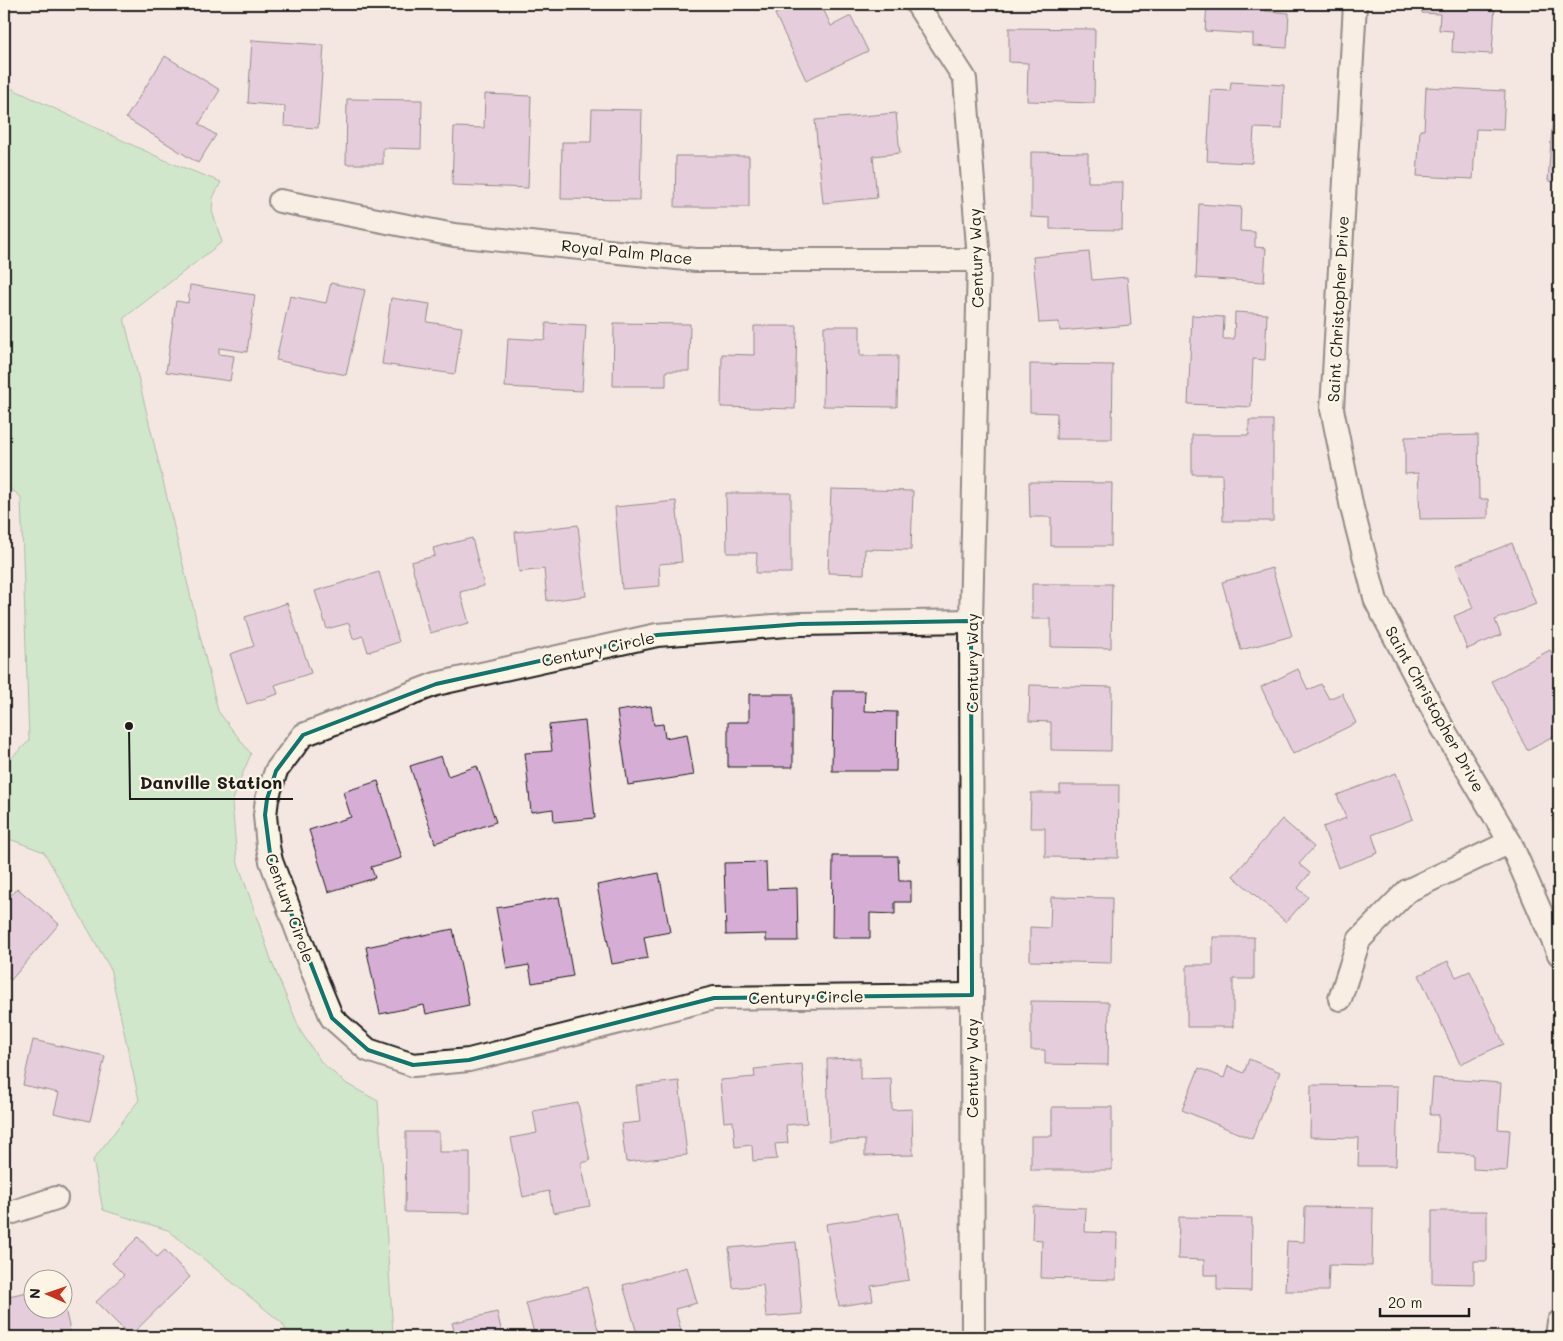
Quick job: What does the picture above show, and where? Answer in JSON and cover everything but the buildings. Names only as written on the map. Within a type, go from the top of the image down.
[{"type":"street","name":"Century Way","points":[[917,4],[965,79],[979,260],[972,620],[973,1337]]},
{"type":"street","name":"Saint Christopher Drive","points":[[1354,4],[1332,409],[1352,508],[1376,601],[1440,725],[1510,842],[1559,954]]},
{"type":"street","name":"Royal Palm Place","points":[[280,201],[454,235],[696,260],[979,260]]},
{"type":"street","name":"Century Circle","points":[[972,620],[800,624],[657,635],[436,684],[303,735],[276,771],[267,800],[265,815],[271,861],[310,967],[332,1018],[368,1050],[412,1065],[469,1060],[714,998],[972,995]]},
{"type":"street","points":[[1340,999],[1359,940],[1407,891],[1510,842]]},
{"type":"street","points":[[4,1215],[56,1198]]},
{"type":"street","points":[[1557,1337],[1559,1322]]},
{"type":"highlighted area","points":[[971,621],[972,995],[714,998],[469,1060],[413,1065],[368,1050],[332,1018],[271,861],[265,815],[267,799],[276,771],[303,735],[436,684],[657,635],[800,624]]},
{"type":"green space","points":[[4,85],[169,162],[221,182],[213,198],[212,211],[222,242],[124,318],[218,711],[251,754],[232,803],[237,860],[273,965],[301,1032],[322,1063],[347,1084],[378,1101],[393,1333],[395,1337],[290,1337],[282,1323],[168,1230],[103,1210],[93,1160],[139,1100],[110,968],[44,852],[4,837],[4,765],[29,741],[21,497],[4,484]]},
{"type":"place","name":"Danville Station","points":[[129,726]]}]
